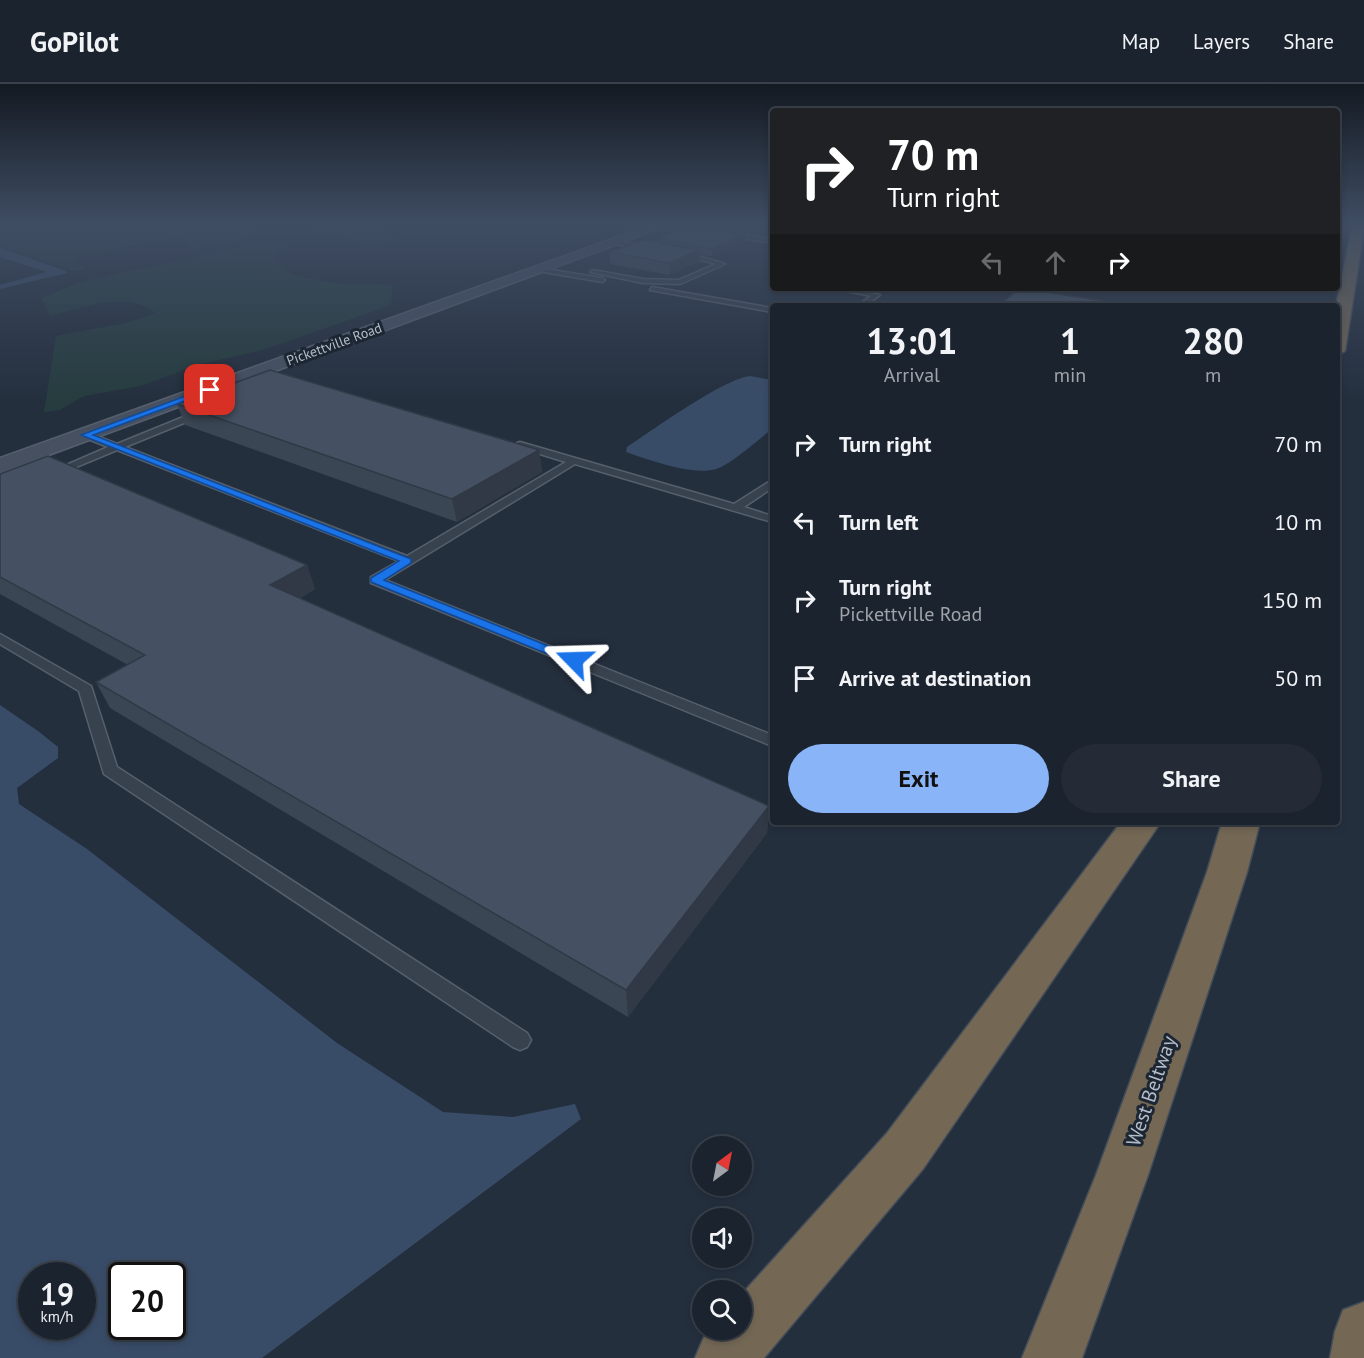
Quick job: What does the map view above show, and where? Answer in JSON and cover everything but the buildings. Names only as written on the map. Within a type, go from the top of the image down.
[{"type":"highway","points":[[1340,329],[1348,282]]},
{"type":"highway","points":[[725,1358],[905,1151],[1140,825]]},
{"type":"highway","name":"West Beltway","points":[[1052,1358],[1122,1175],[1223,883],[1240,825]]},
{"type":"highway","points":[[1360,1358],[1364,1331]]},
{"type":"street","name":"Pickettville Road","points":[[0,466],[506,282]]},
{"type":"lane","points":[[612,282],[770,310]]},
{"type":"lane","points":[[852,291],[877,295],[865,303]]},
{"type":"lane","points":[[251,375],[269,380]]},
{"type":"lane","points":[[40,478],[113,446],[212,408]]},
{"type":"lane","points":[[86,435],[408,561]]},
{"type":"lane","points":[[506,441],[770,518]]},
{"type":"lane","points":[[574,461],[375,580],[770,740]]},
{"type":"lane","points":[[735,508],[770,485]]},
{"type":"lane","points":[[0,638],[86,688],[110,770],[520,1040]]},
{"type":"green space","points":[[330,282],[393,285],[391,305],[263,350],[198,365],[141,386],[84,396],[60,410],[44,412],[56,336],[126,323],[155,313],[143,306],[117,302],[90,305],[50,316],[41,298],[78,283]]},
{"type":"water","points":[[9,282],[27,282],[0,289],[0,285]]},
{"type":"water","points":[[750,376],[770,380],[770,431],[722,467],[706,471],[683,469],[626,452],[627,447],[688,406],[738,379]]},
{"type":"water","points":[[0,705],[58,747],[58,758],[17,788],[19,804],[87,849],[337,1043],[443,1112],[513,1117],[575,1104],[581,1119],[262,1358],[0,1358]]},
{"type":"route","points":[[210,390],[86,435],[408,561],[375,580],[574,660]]}]
